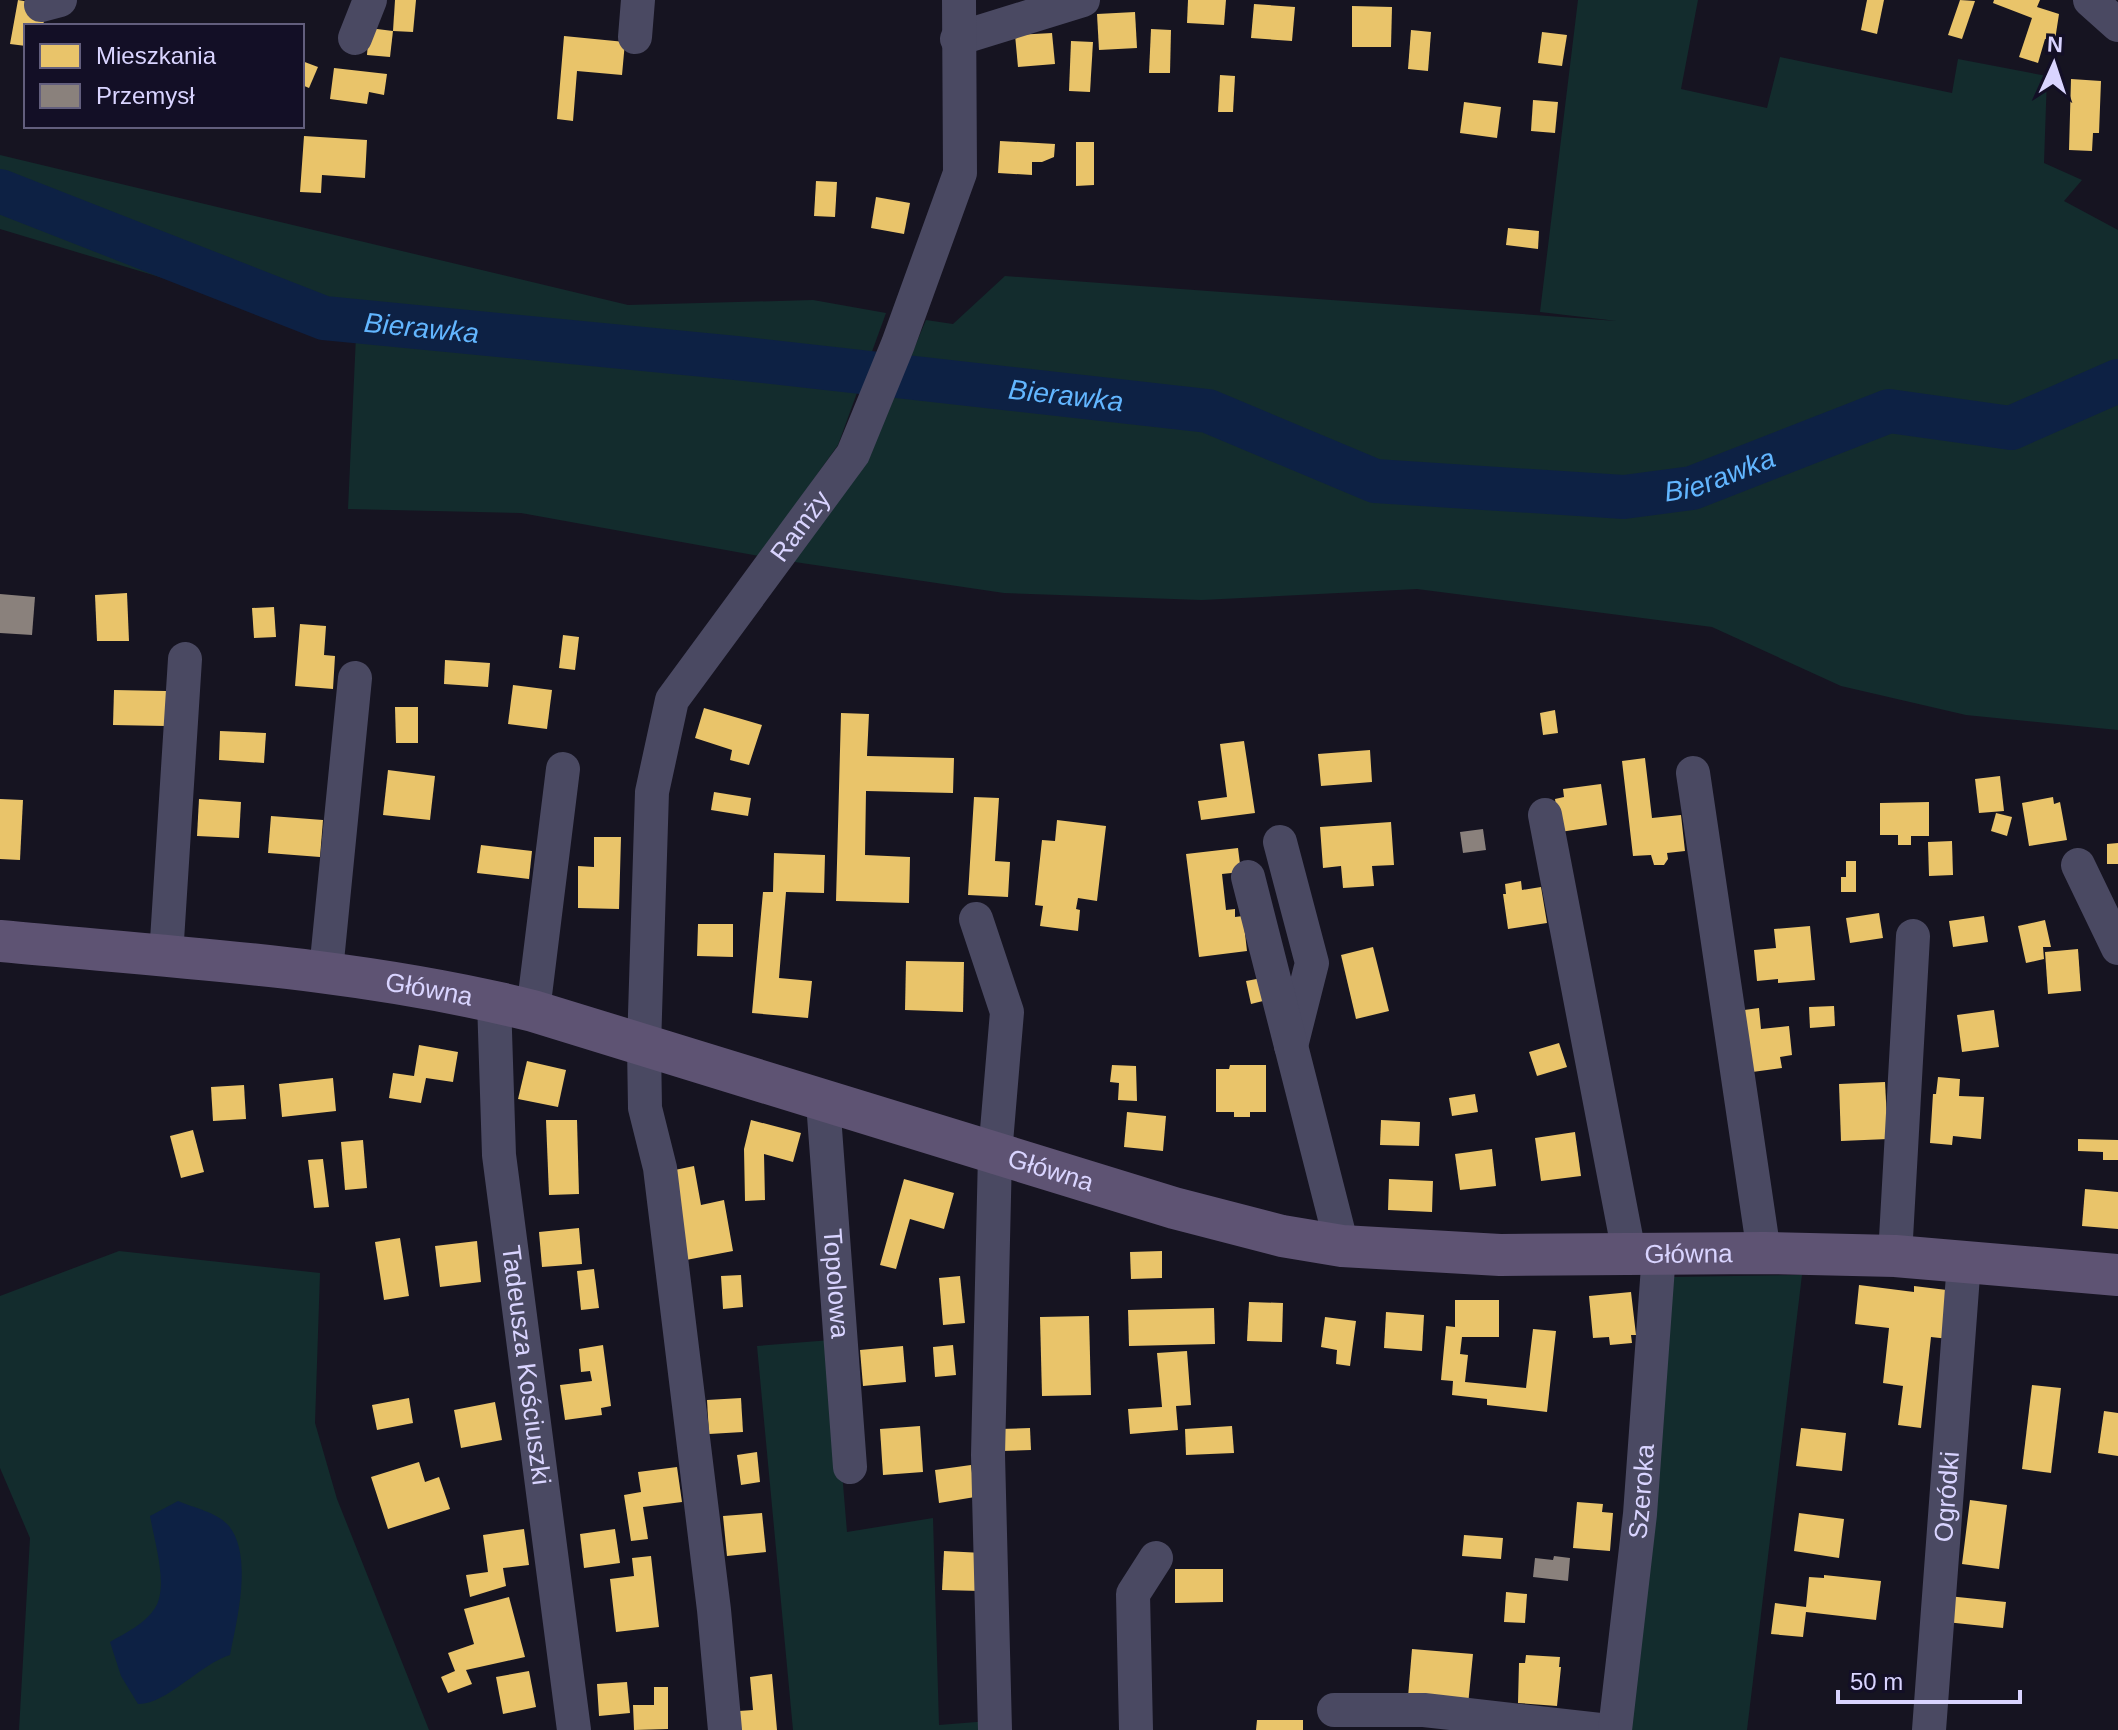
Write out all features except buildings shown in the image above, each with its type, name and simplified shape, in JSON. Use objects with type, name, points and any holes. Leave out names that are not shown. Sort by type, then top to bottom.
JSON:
[{"type":"main road","name":"Główna","points":[[0,941],[326,971],[417,984],[514,1006],[1174,1208],[1282,1236],[1342,1246],[1500,1255],[1764,1253],[1895,1256],[2118,1275]]},
{"type":"street","points":[[355,38],[370,0]]},
{"type":"street","points":[[635,37],[638,0]]},
{"type":"street","name":"Ramży","points":[[725,1730],[713,1594],[660,1168],[645,1108],[652,792],[672,700],[853,454],[898,344],[960,173],[959,0]]},
{"type":"street","points":[[957,39],[1083,0]]},
{"type":"street","points":[[2090,0],[2118,25]]},
{"type":"street","points":[[166,956],[185,659]]},
{"type":"street","points":[[326,971],[355,678]]},
{"type":"street","name":"Tadeusza Kościuszki","points":[[563,769],[514,1006],[499,1155],[574,1730]]},
{"type":"street","points":[[1693,773],[1764,1253]]},
{"type":"street","name":"Szeroka","points":[[1545,815],[1644,1253],[1640,1514],[1615,1730]]},
{"type":"street","points":[[1280,842],[1312,963],[1291,1046]]},
{"type":"street","points":[[2078,865],[2118,948]]},
{"type":"street","points":[[1248,877],[1342,1246]]},
{"type":"street","points":[[976,919],[1007,1012],[995,1154],[988,1455],[995,1730]]},
{"type":"street","points":[[1895,1256],[1913,936]]},
{"type":"street","name":"Topolowa","points":[[823,1102],[850,1467]]},
{"type":"street","name":"Ogródki","points":[[1929,1730],[1964,1262]]},
{"type":"street","points":[[1136,1730],[1133,1594],[1156,1558]]},
{"type":"street","points":[[1334,1710],[1424,1710],[1600,1730]]},
{"type":"green space","points":[[1578,0],[1698,0],[1681,89],[1767,108],[1780,57],[1952,93],[1958,59],[2047,76],[2044,163],[2082,180],[2064,201],[2118,230],[2118,730],[1966,715],[1841,686],[1712,627],[1417,589],[1202,600],[1004,593],[788,561],[897,381],[1205,415],[1329,469],[1386,488],[1523,494],[1623,503],[1684,494],[1732,477],[1634,485],[1380,472],[1214,403],[902,377],[926,320],[953,324],[1005,276],[1617,321],[1540,312]]},
{"type":"green space","points":[[0,155],[628,305],[813,300],[886,313],[838,445],[759,556],[521,513],[348,509],[356,336],[0,229]]},
{"type":"green space","points":[[119,1251],[320,1273],[315,1423],[337,1499],[429,1730],[19,1730],[30,1538],[0,1468],[0,1296]]},
{"type":"green space","points":[[1802,1275],[1747,1730],[1622,1730],[1671,1277]]},
{"type":"green space","points":[[831,1340],[847,1532],[933,1518],[939,1725],[989,1721],[989,1730],[793,1730],[757,1346]]},
{"type":"water","points":[[178,1501],[218,1517],[229,1526],[236,1539],[242,1571],[230,1655],[160,1698],[138,1704],[121,1676],[110,1642],[140,1623],[155,1608],[161,1576],[150,1516]]},
{"type":"waterway","name":"Bierawka","points":[[0,191],[324,318],[736,358],[1208,411],[1375,481],[1624,497],[1692,488],[1889,411],[2011,428],[2118,381]]}]
